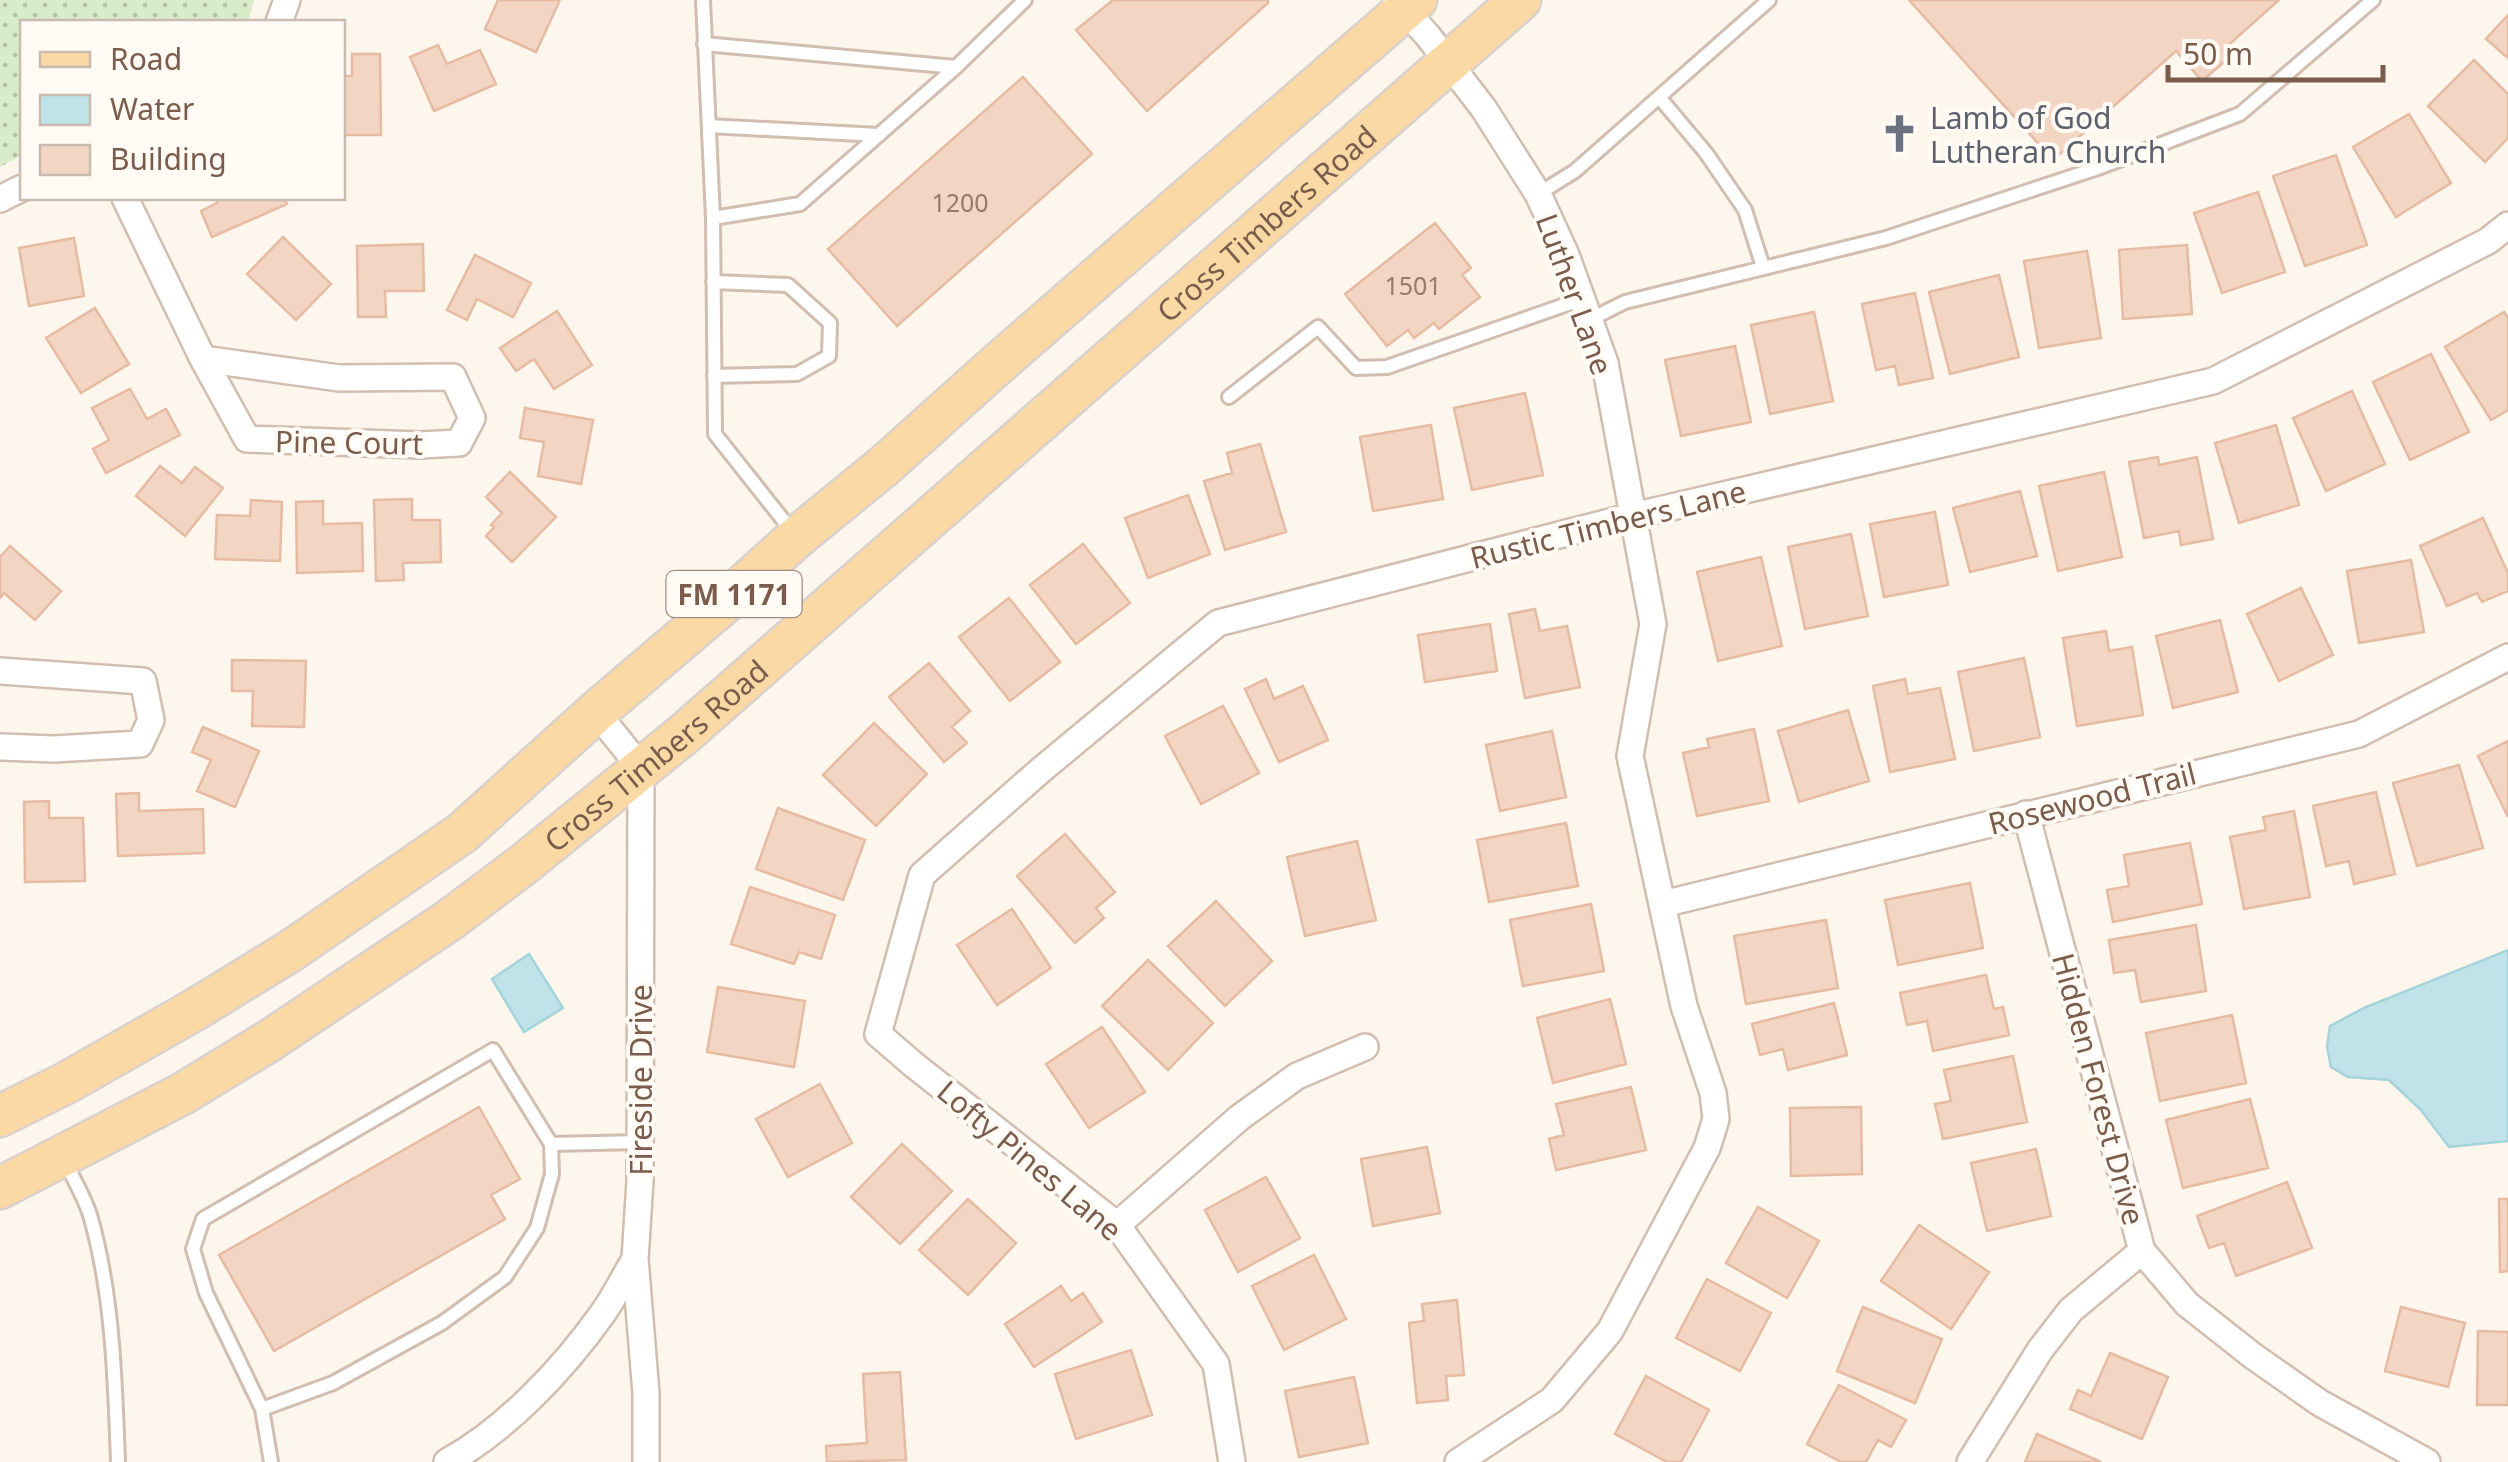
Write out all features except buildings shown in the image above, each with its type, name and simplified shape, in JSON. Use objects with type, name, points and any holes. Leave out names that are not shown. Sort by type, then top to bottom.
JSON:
[{"type":"main road","name":"Cross Timbers Road","points":[[0,1188],[182,1094],[269,1041],[451,919],[524,864],[684,734],[1520,0]]},
{"type":"main road","name":"FM 1171","points":[[0,1116],[66,1083],[292,950],[462,833],[797,537],[884,466],[1406,3]]},
{"type":"street","name":"Luther Lane","points":[[1406,3],[1484,108],[1538,194],[1566,255],[1605,363],[1653,624],[1630,756],[1684,1006],[1713,1093],[1716,1120],[1655,1250],[1610,1331],[1552,1400],[1458,1462]]},
{"type":"street","name":"Pine Court","points":[[126,200],[203,358],[246,440],[459,444],[472,418],[453,377],[339,378],[203,358]]},
{"type":"street","name":"Rustic Timbers Lane","points":[[878,1034],[922,875],[1218,623],[1633,516],[2213,382],[2488,241],[2508,225]]},
{"type":"street","name":"Rosewood Trail","points":[[1663,904],[2359,734],[2508,658]]},
{"type":"street","points":[[0,672],[143,681],[152,720],[140,744],[54,749],[0,747]]},
{"type":"street","points":[[596,712],[640,768]]},
{"type":"street","name":"Fireside Drive","points":[[640,768],[640,1142],[635,1260],[646,1393],[646,1462]]},
{"type":"street","name":"Hidden Forest Drive","points":[[2026,814],[2142,1251],[2187,1304],[2253,1356],[2320,1403],[2427,1462]]},
{"type":"street","name":"Lofty Pines Lane","points":[[878,1034],[1117,1225],[1216,1364],[1232,1462]]},
{"type":"street","points":[[1117,1225],[1238,1118],[1298,1076],[1365,1047]]},
{"type":"street","points":[[1970,1462],[2040,1350],[2071,1310],[2142,1251]]},
{"type":"street","points":[[448,1462],[476,1446],[548,1380],[603,1312],[635,1260]]},
{"type":"lane","points":[[703,0],[713,218],[715,434],[797,537]]},
{"type":"lane","points":[[713,218],[800,204],[956,67],[1025,0]]},
{"type":"lane","points":[[1538,194],[1576,171],[1770,0]]},
{"type":"lane","points":[[1229,397],[1318,327],[1356,368],[1387,367],[1586,309],[1886,238],[2098,168],[2240,114],[2373,0]]},
{"type":"lane","points":[[704,44],[956,67]]},
{"type":"lane","points":[[1659,98],[1706,153],[1744,210],[1763,267]]},
{"type":"lane","points":[[709,126],[879,135]]},
{"type":"lane","points":[[713,282],[788,285],[830,323],[829,356],[797,374],[714,376]]},
{"type":"lane","points":[[262,1410],[334,1382],[442,1323],[505,1277],[537,1228],[552,1174],[552,1144],[492,1050],[202,1219],[193,1249],[206,1292],[262,1410],[271,1462]]},
{"type":"lane","points":[[552,1144],[640,1142]]},
{"type":"lane","points":[[63,1156],[89,1212],[106,1295],[118,1462]]},
{"type":"green space","points":[[0,0],[254,0],[249,20],[20,20],[20,156],[0,167]]},
{"type":"water","points":[[2508,950],[2508,1141],[2449,1147],[2421,1110],[2389,1080],[2348,1077],[2331,1067],[2327,1047],[2330,1026],[2364,1008]]},
{"type":"water","points":[[529,954],[563,1008],[524,1032],[492,979]]},
{"type":"place","name":"Lamb of God Lutheran Church","points":[[1900,134]]}]
